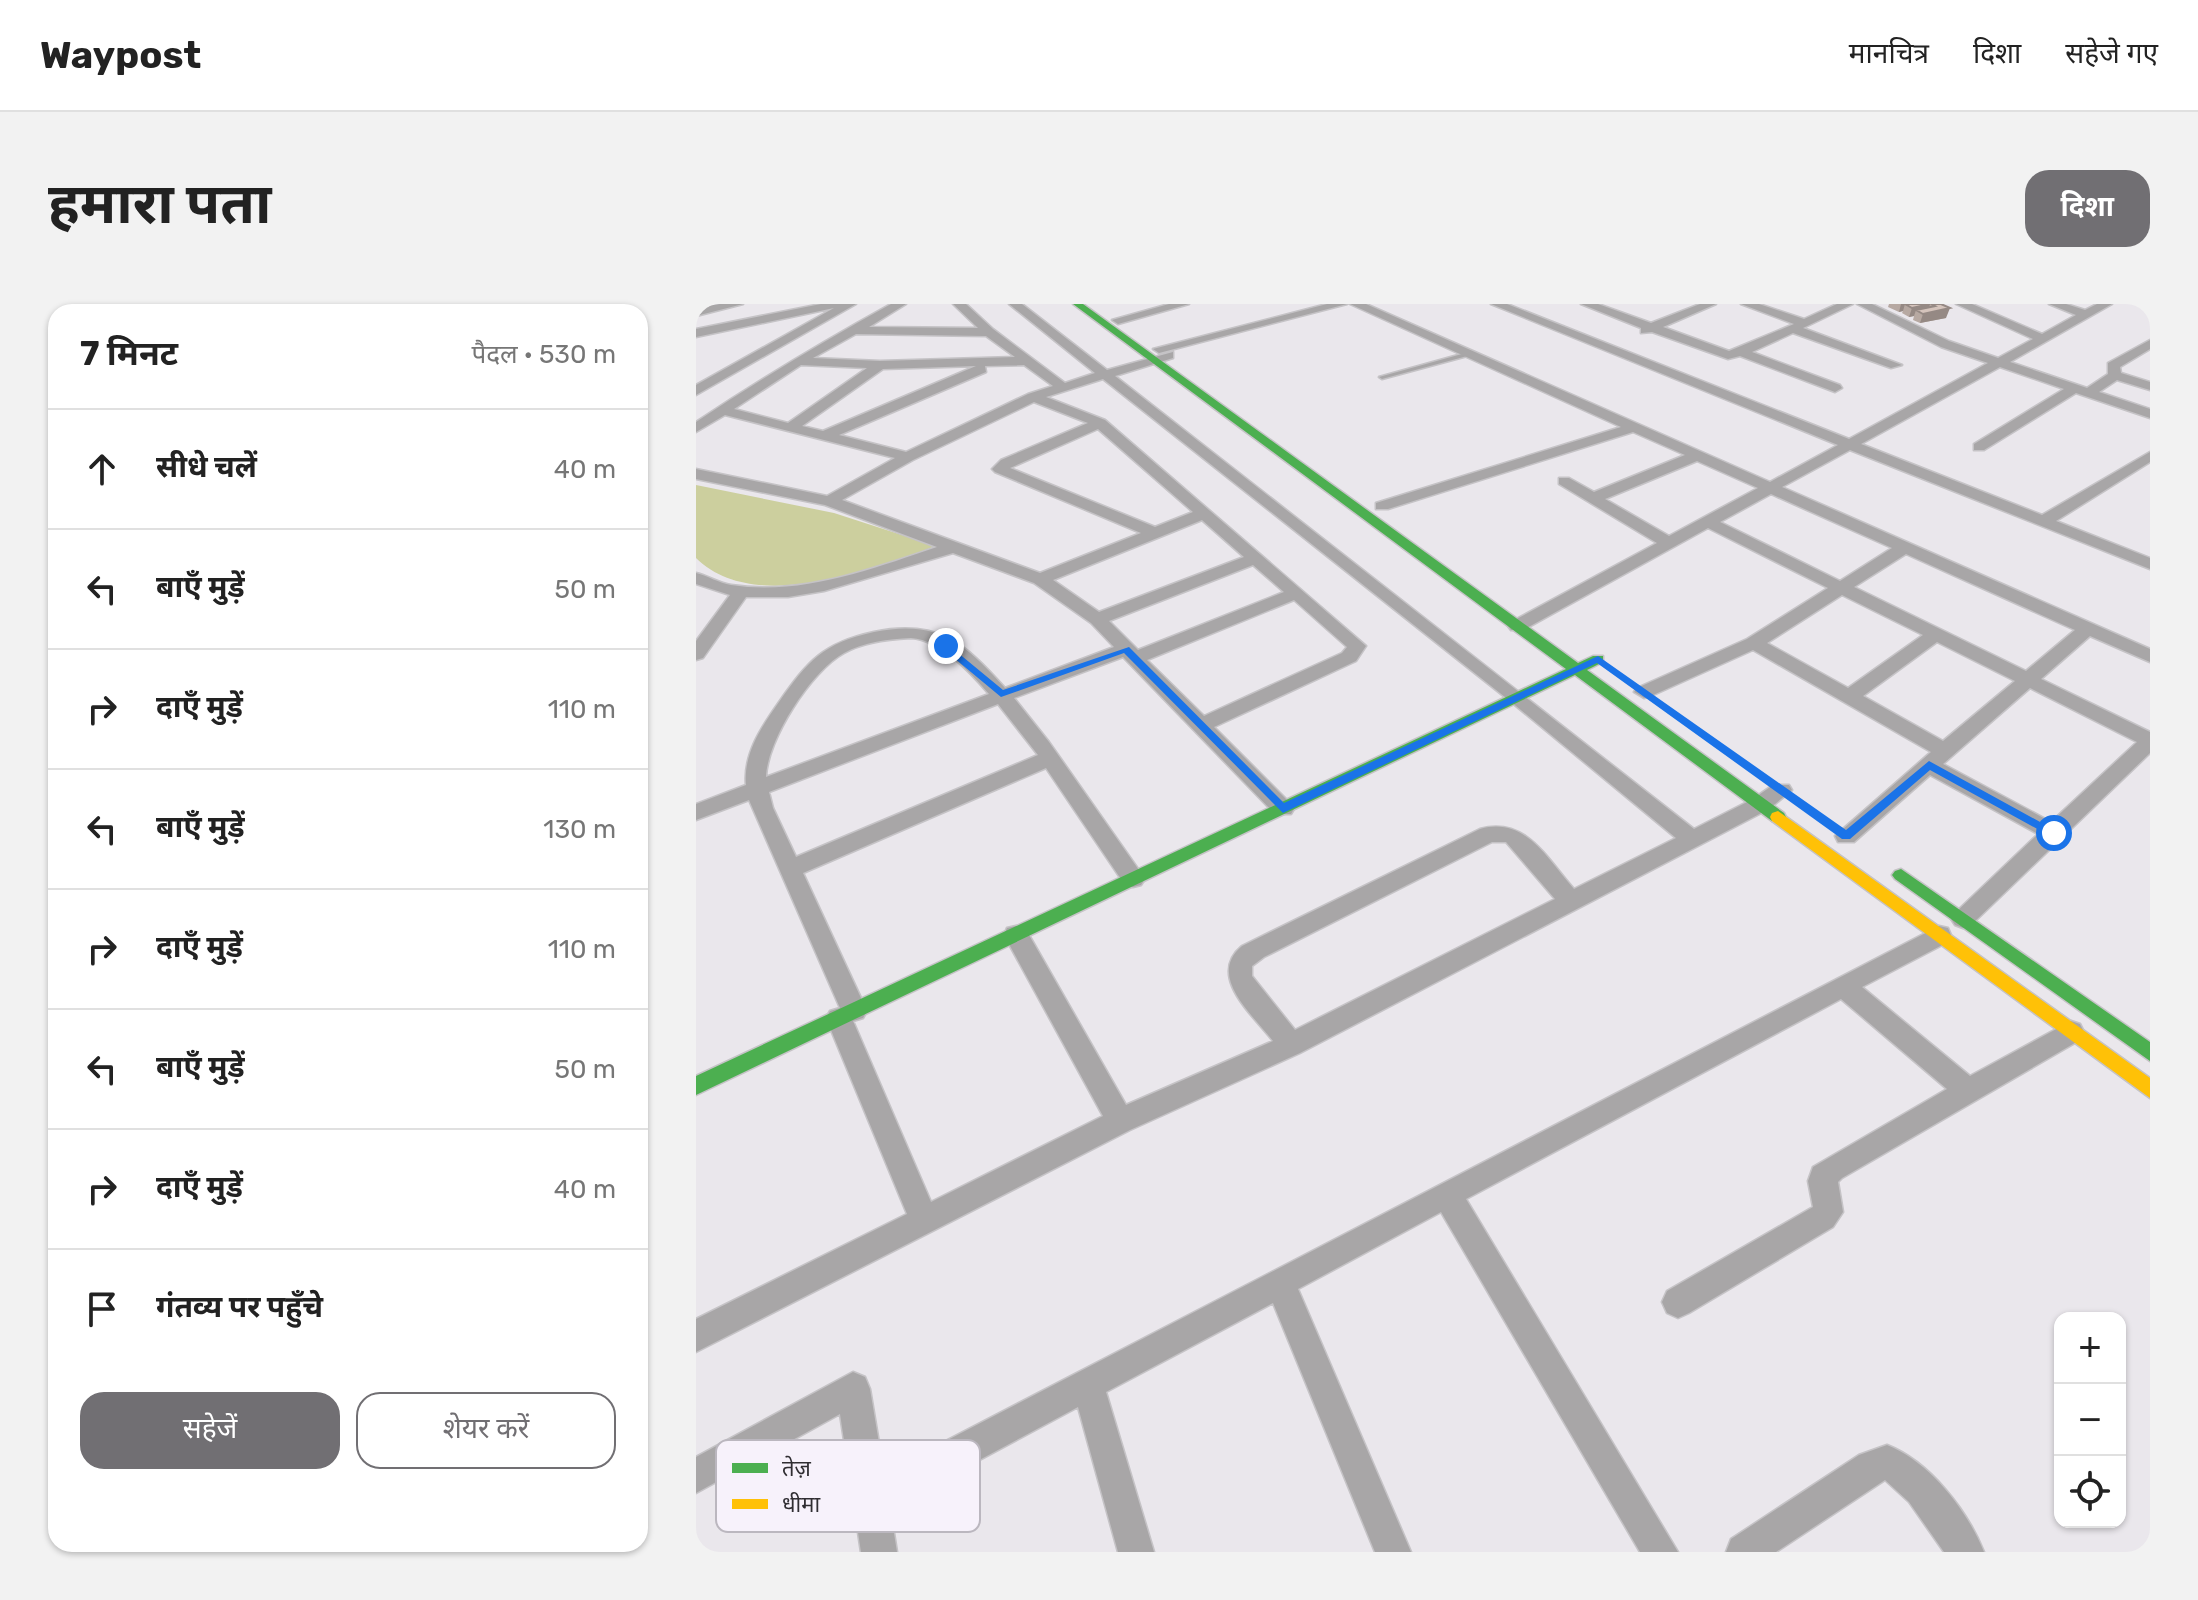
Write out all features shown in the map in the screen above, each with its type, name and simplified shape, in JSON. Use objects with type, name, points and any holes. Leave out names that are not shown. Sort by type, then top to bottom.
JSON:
[{"type":"main road","points":[[1084,304],[1118,320],[1577,669],[1776,793],[1951,927],[2150,1053]]},
{"type":"main road","points":[[1084,304],[1466,565]]},
{"type":"main road","points":[[696,1086],[1598,659]]},
{"type":"main road","points":[[1881,861],[2071,1032],[2150,1089]]},
{"type":"street","points":[[696,312],[737,304]]},
{"type":"street","points":[[696,333],[836,304]]},
{"type":"street","points":[[696,391],[850,304]]},
{"type":"street","points":[[696,428],[798,361],[900,304]]},
{"type":"street","points":[[959,304],[989,332],[1062,387]]},
{"type":"street","points":[[1015,304],[1517,697],[1692,839]]},
{"type":"street","points":[[1118,320],[1183,304]]},
{"type":"street","points":[[829,501],[908,457],[1033,397],[1286,304]]},
{"type":"street","points":[[1157,351],[1341,304]]},
{"type":"street","points":[[1356,304],[2150,656]]},
{"type":"street","points":[[1497,304],[2150,564]]},
{"type":"street","points":[[1587,304],[1728,355],[1847,304]]},
{"type":"street","points":[[1603,346],[1710,304]]},
{"type":"street","points":[[1747,304],[1896,365]]},
{"type":"street","points":[[1863,304],[1911,329],[2150,414]]},
{"type":"street","points":[[1962,304],[2042,338]]},
{"type":"street","points":[[2055,304],[2084,314]]},
{"type":"street","points":[[1517,626],[2106,304]]},
{"type":"street","points":[[850,330],[989,332]]},
{"type":"street","points":[[2115,375],[2113,366],[2150,344]]},
{"type":"street","points":[[1741,352],[1835,388]]},
{"type":"street","points":[[798,361],[880,365],[1025,361]]},
{"type":"street","points":[[825,436],[995,363]]},
{"type":"street","points":[[791,427],[880,365]]},
{"type":"street","points":[[1979,447],[2115,375],[2150,386]]},
{"type":"street","points":[[1033,397],[1100,423],[1353,641],[1356,651],[1201,725]]},
{"type":"street","points":[[721,410],[908,457]]},
{"type":"street","points":[[1100,423],[1006,463],[1000,469],[1153,532]]},
{"type":"street","points":[[1382,506],[1634,427]]},
{"type":"street","points":[[1594,498],[1698,455]]},
{"type":"street","points":[[2044,521],[2150,456]]},
{"type":"street","points":[[696,474],[829,501],[1040,579],[1097,619],[1283,809]]},
{"type":"street","points":[[1564,481],[1669,543]]},
{"type":"street","points":[[1040,579],[1204,513]]},
{"type":"street","points":[[980,1441],[1951,927],[2150,741],[1708,522]]},
{"type":"street","points":[[696,578],[719,591],[772,593],[853,579],[953,547]]},
{"type":"street","points":[[1644,692],[1754,643],[1905,547]]},
{"type":"street","points":[[1097,619],[1256,558]]},
{"type":"street","points":[[696,812],[1001,694],[1130,654],[1296,593]]},
{"type":"street","points":[[696,654],[740,594]]},
{"type":"street","points":[[1846,836],[2088,628]]},
{"type":"street","points":[[924,1220],[790,869],[762,808],[756,773],[767,738],[819,662],[841,645],[898,633],[918,633],[946,646],[1001,694],[1133,879]]},
{"type":"street","points":[[1849,697],[1936,635]]},
{"type":"street","points":[[1754,643],[1849,697],[2054,833]]},
{"type":"street","points":[[790,869],[1048,759]]},
{"type":"street","points":[[696,1336],[1120,1121],[1291,1045],[1776,793]]},
{"type":"street","points":[[1291,1045],[1240,979],[1238,969],[1243,958],[1255,950],[1488,835],[1503,833],[1514,836],[1571,901]]},
{"type":"street","points":[[1016,935],[1120,1121]]},
{"type":"street","points":[[1843,986],[1969,1091]]},
{"type":"street","points":[[1678,1302],[1823,1217],[1828,1212],[1828,1202],[1822,1184],[1823,1176],[1832,1169],[2071,1032]]},
{"type":"street","points":[[1447,1195],[1660,1552]]},
{"type":"street","points":[[1280,1283],[1393,1552]]},
{"type":"street","points":[[1088,1385],[1136,1552]]},
{"type":"street","points":[[761,1440],[853,1389],[861,1440]]},
{"type":"street","points":[[1744,1552],[1871,1467],[1887,1462],[1901,1468],[1914,1482],[1966,1552]]},
{"type":"street","points":[[696,1476],[716,1465]]},
{"type":"street","points":[[876,1532],[879,1552]]},
{"type":"lane","points":[[1382,377],[1469,354]]},
{"type":"green space","points":[[696,485],[834,513],[936,546],[879,566],[813,582],[780,586],[749,584],[720,575],[696,558]]},
{"type":"building","points":[[1905,304],[1930,304],[1912,308]]},
{"type":"building","points":[[1931,304],[1950,308],[1923,314],[1916,310],[1935,306]]},
{"type":"traffic: fast","points":[[1077,304],[1778,817]]},
{"type":"traffic: fast","points":[[696,1086],[1598,659]]},
{"type":"traffic: fast","points":[[1901,875],[2150,1053]]},
{"type":"traffic: slow","points":[[1778,817],[2150,1089]]},
{"type":"route","points":[[946,646],[1001,694],[1126,649],[1283,809],[1598,659],[1846,836],[1929,765],[2054,833]]}]
